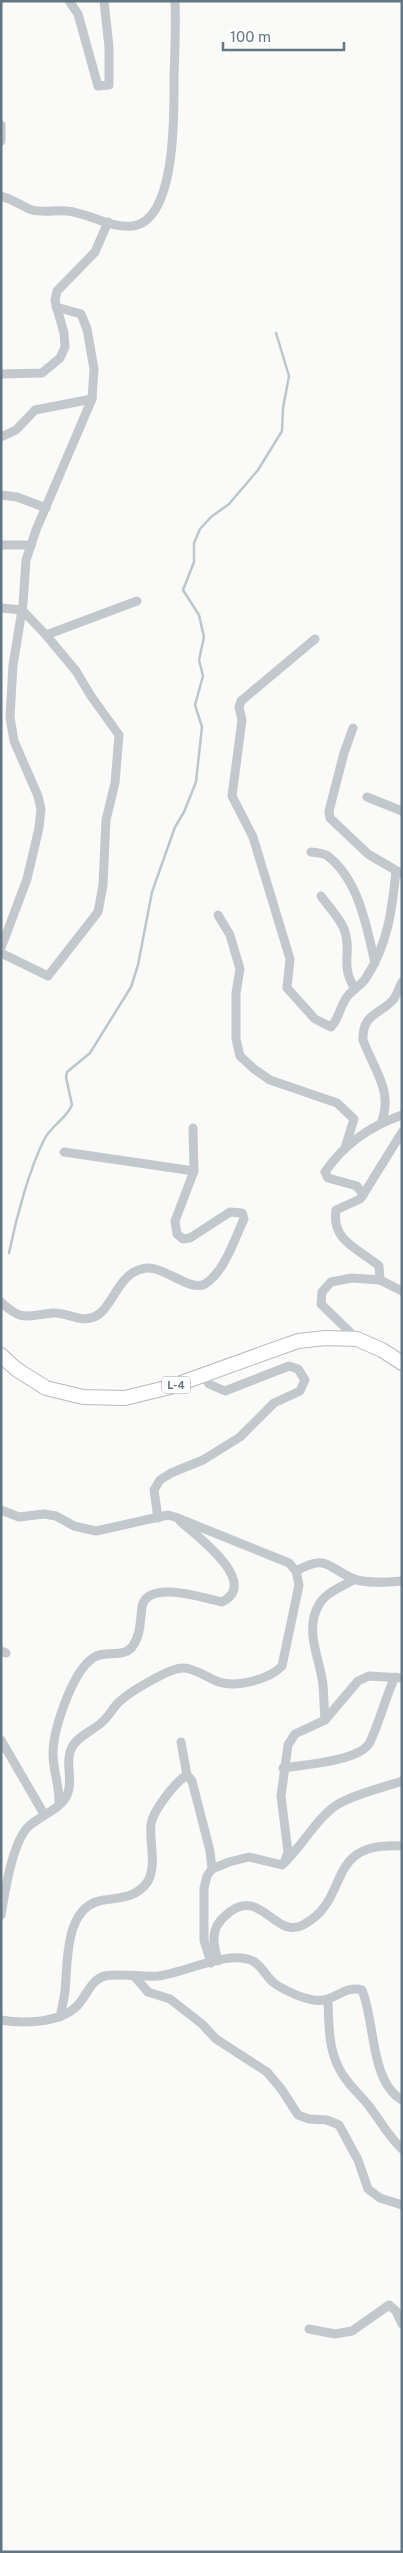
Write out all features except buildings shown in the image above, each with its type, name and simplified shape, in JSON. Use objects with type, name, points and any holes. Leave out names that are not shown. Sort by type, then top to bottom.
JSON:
[{"type":"main road","name":"L-4","points":[[1,1355],[16,1369],[46,1388],[83,1397],[125,1398],[170,1387],[298,1341],[326,1338],[357,1339],[382,1350],[402,1363]]},
{"type":"street","points":[[69,1],[78,14],[98,86],[109,85],[109,47],[104,1]]},
{"type":"street","points":[[1,196],[33,210],[66,211],[118,226],[133,226],[142,223],[151,216],[167,178],[171,158],[175,110],[177,28],[175,1]]},
{"type":"street","points":[[1,126],[1,141]]},
{"type":"street","points":[[1,374],[42,373],[60,358],[65,347],[64,333],[56,307],[57,291],[94,252],[108,222]]},
{"type":"street","points":[[1,948],[26,878],[39,828],[41,809],[38,796],[14,741],[10,717],[13,665],[22,610],[26,560],[92,399],[94,369],[81,314],[56,307]]},
{"type":"street","points":[[1,437],[16,430],[35,410],[92,399]]},
{"type":"street","points":[[1,494],[17,497],[46,508]]},
{"type":"street","points":[[1,545],[31,545]]},
{"type":"street","points":[[46,635],[137,601]]},
{"type":"street","points":[[1,608],[22,610],[46,635],[76,671],[119,735],[115,783],[106,820],[103,885],[98,912],[48,976],[1,953]]},
{"type":"street","points":[[315,639],[242,701],[239,707],[242,720],[232,796],[253,837],[290,959],[288,988],[315,1019],[331,1027],[339,1017],[345,998],[364,981],[375,963],[391,919],[399,872],[368,854],[330,818],[329,811],[344,753],[353,728]]},
{"type":"street","points":[[367,798],[402,811]]},
{"type":"street","points":[[311,852],[328,855],[347,876],[366,924],[375,963]]},
{"type":"street","points":[[321,896],[343,928],[347,944],[345,971],[355,989]]},
{"type":"street","points":[[218,915],[230,935],[240,969],[236,993],[236,1039],[240,1056],[270,1080],[337,1103],[354,1119],[345,1148]]},
{"type":"street","points":[[382,1123],[387,1110],[387,1098],[363,1040],[363,1032],[369,1018],[394,998],[402,982]]},
{"type":"street","points":[[363,1195],[357,1186],[328,1178],[326,1172],[356,1137],[402,1115]]},
{"type":"street","points":[[1,1302],[20,1315],[36,1317],[54,1313],[87,1319],[97,1316],[123,1281],[136,1270],[149,1268],[167,1272],[192,1286],[203,1285],[217,1274],[244,1220],[242,1213],[230,1212],[190,1238],[182,1239],[177,1234],[175,1221],[194,1170],[193,1128]]},
{"type":"street","points":[[380,1280],[379,1266],[338,1234],[334,1220],[336,1210],[360,1199],[402,1132]]},
{"type":"street","points":[[64,1152],[194,1170]]},
{"type":"street","points":[[357,1339],[321,1304],[322,1292],[331,1282],[352,1278],[380,1280],[402,1291]]},
{"type":"street","points":[[158,1518],[154,1490],[160,1480],[171,1473],[203,1460],[240,1437],[274,1403],[300,1391],[305,1380],[298,1369],[289,1366],[224,1391],[209,1384],[203,1374]]},
{"type":"street","points":[[1,1510],[19,1518],[44,1514],[56,1516],[74,1526],[96,1531],[168,1516],[176,1517],[290,1563],[296,1571],[299,1585],[282,1666],[276,1673],[241,1684],[221,1683],[185,1668],[174,1670],[118,1702],[102,1723],[79,1738],[72,1747],[69,1763],[70,1782],[67,1796],[27,1828],[10,1866],[1,1915]]},
{"type":"street","points":[[59,1804],[53,1755],[57,1720],[80,1672],[92,1658],[100,1654],[123,1653],[130,1649],[140,1628],[144,1602],[152,1594],[166,1591],[222,1602],[228,1598],[234,1589],[233,1576],[223,1560],[176,1517]]},
{"type":"street","points":[[296,1571],[310,1564],[328,1563],[355,1580]]},
{"type":"street","points":[[325,1720],[323,1684],[315,1658],[312,1636],[315,1616],[320,1602],[332,1592],[355,1580],[402,1581]]},
{"type":"street","points":[[282,1865],[286,1860],[288,1852],[282,1804],[283,1768],[288,1746],[295,1734],[325,1720],[358,1681],[369,1676],[398,1677],[369,1744],[354,1754],[342,1758],[283,1768]]},
{"type":"street","points":[[1,1740],[44,1814]]},
{"type":"street","points":[[182,1742],[187,1775],[192,1781],[210,1851],[212,1869]]},
{"type":"street","points":[[60,2017],[73,1925],[84,1909],[102,1900],[135,1894],[149,1879],[152,1856],[151,1823],[160,1806],[176,1784],[187,1775]]},
{"type":"street","points":[[282,1865],[302,1846],[329,1812],[340,1803],[402,1781]]},
{"type":"street","points":[[214,1962],[212,1940],[217,1922],[230,1911],[242,1904],[254,1906],[286,1926],[301,1926],[325,1907],[345,1866],[353,1856],[367,1848],[383,1845],[402,1846]]},
{"type":"street","points":[[214,1962],[204,1940],[204,1888],[207,1876],[212,1869],[248,1857],[282,1865]]},
{"type":"street","points":[[1,2020],[16,2023],[60,2017],[76,2006],[94,1982],[104,1976],[160,1976],[230,1957],[254,1961],[274,1984],[308,1999],[328,2001],[346,1990],[355,1988],[362,1990],[368,2004],[372,2038],[383,2075],[389,2087],[402,2100]]},
{"type":"street","points":[[135,1977],[148,1992],[170,1999],[202,2024],[216,2039],[267,2072],[282,2090],[298,2115],[309,2119],[327,2120],[340,2125],[358,2160],[368,2189],[380,2198],[402,2205]]},
{"type":"street","points":[[328,2001],[330,2043],[336,2064],[347,2082],[369,2106],[391,2139],[402,2149]]},
{"type":"street","points":[[309,2329],[335,2334],[352,2331],[389,2304],[396,2311],[402,2324]]},
{"type":"waterway","points":[[9,1253],[24,1194],[39,1150],[48,1133],[72,1105],[66,1077],[67,1072],[90,1053],[131,987],[138,965],[152,892],[175,827],[184,812],[196,782],[202,727],[195,705],[203,676],[199,660],[204,637],[199,615],[183,590],[194,562],[194,543],[200,529],[211,517],[229,504],[258,470],[282,431],[283,408],[289,376],[276,333]]}]
